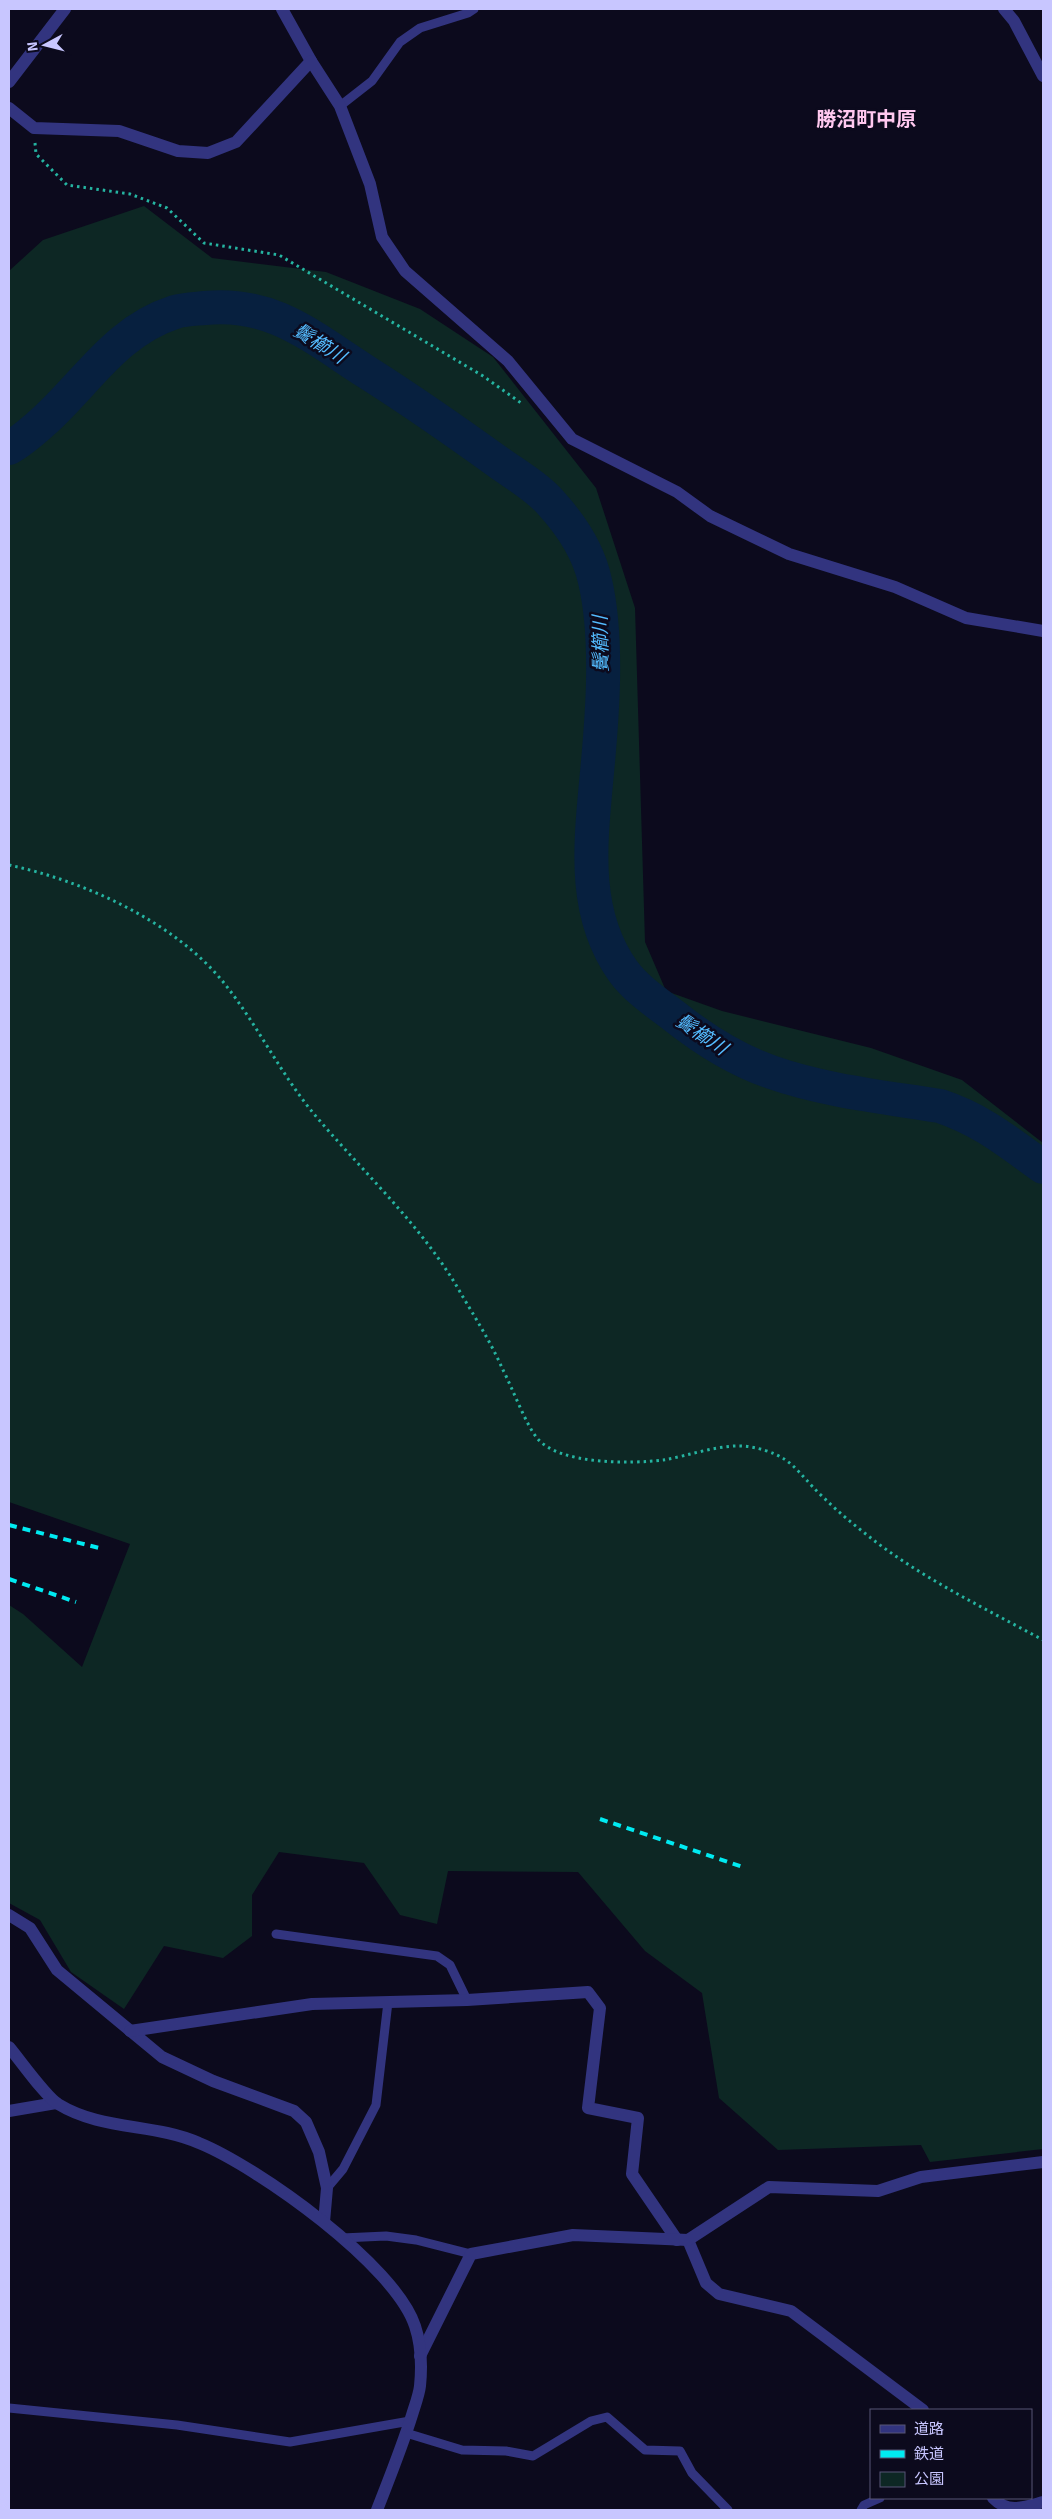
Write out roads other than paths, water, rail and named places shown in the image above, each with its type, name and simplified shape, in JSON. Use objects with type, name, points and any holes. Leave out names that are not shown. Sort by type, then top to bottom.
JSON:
[{"type":"street","points":[[9,82],[65,9]]},
{"type":"street","points":[[282,9],[311,61],[340,106],[370,184],[382,237],[405,271],[508,361],[572,439],[677,492],[710,516],[788,554],[895,587],[966,618],[1043,631]]},
{"type":"street","points":[[1004,9],[1014,21],[1043,76]]},
{"type":"street","points":[[9,108],[34,128],[120,131],[178,151],[208,153],[236,142],[311,61]]},
{"type":"street","points":[[9,1915],[30,1928],[57,1970],[162,2056],[212,2081],[294,2111],[306,2122],[319,2152],[327,2188],[324,2222]]},
{"type":"street","points":[[130,2031],[312,2004],[467,2000],[588,1992],[600,2008],[588,2108],[638,2118],[632,2174],[683,2240],[706,2283],[719,2294],[791,2312],[922,2409]]},
{"type":"street","points":[[9,2047],[56,2103],[87,2118],[198,2142],[244,2166],[324,2222],[377,2271],[398,2297],[414,2325],[420,2356],[420,2388],[408,2427],[377,2510]]},
{"type":"street","points":[[9,2111],[56,2103]]},
{"type":"street","points":[[420,2356],[471,2254],[573,2235],[683,2240],[769,2187],[878,2191],[921,2177],[1043,2162]]},
{"type":"street","points":[[994,2499],[998,2504],[1015,2509],[1043,2502]]},
{"type":"lane","points":[[340,106],[372,81],[400,42],[413,32],[468,13],[474,9]]},
{"type":"lane","points":[[276,1934],[437,1956],[450,1965],[467,2000]]},
{"type":"lane","points":[[327,2188],[343,2169],[376,2105],[388,2002]]},
{"type":"lane","points":[[342,2238],[386,2236],[416,2240],[471,2254]]},
{"type":"lane","points":[[9,2408],[177,2425],[290,2442],[408,2427],[462,2450],[506,2451],[533,2456],[591,2421],[607,2418],[645,2450],[680,2451],[692,2473],[721,2506],[728,2510]]},
{"type":"lane","points":[[861,2510],[864,2506],[878,2499]]},
{"type":"waterway","name":"鬢櫛川","points":[[9,448],[44,421],[119,344],[136,331],[154,320],[175,312],[205,308],[229,307],[251,310],[272,316],[291,325],[329,347],[450,428],[526,481],[545,497],[572,530],[584,550],[592,571],[599,604],[603,655],[602,708],[592,832],[592,880],[595,904],[601,927],[610,950],[628,978],[696,1033],[720,1048],[758,1067],[791,1079],[812,1084],[855,1093],[940,1106],[982,1125],[1043,1167]]},
{"type":"railway","points":[[9,1525],[99,1548]]},
{"type":"railway","points":[[9,1579],[76,1602]]},
{"type":"railway","points":[[600,1819],[746,1868]]},
{"type":"district","name":"勝沼町中原","points":[[866,119]]}]
